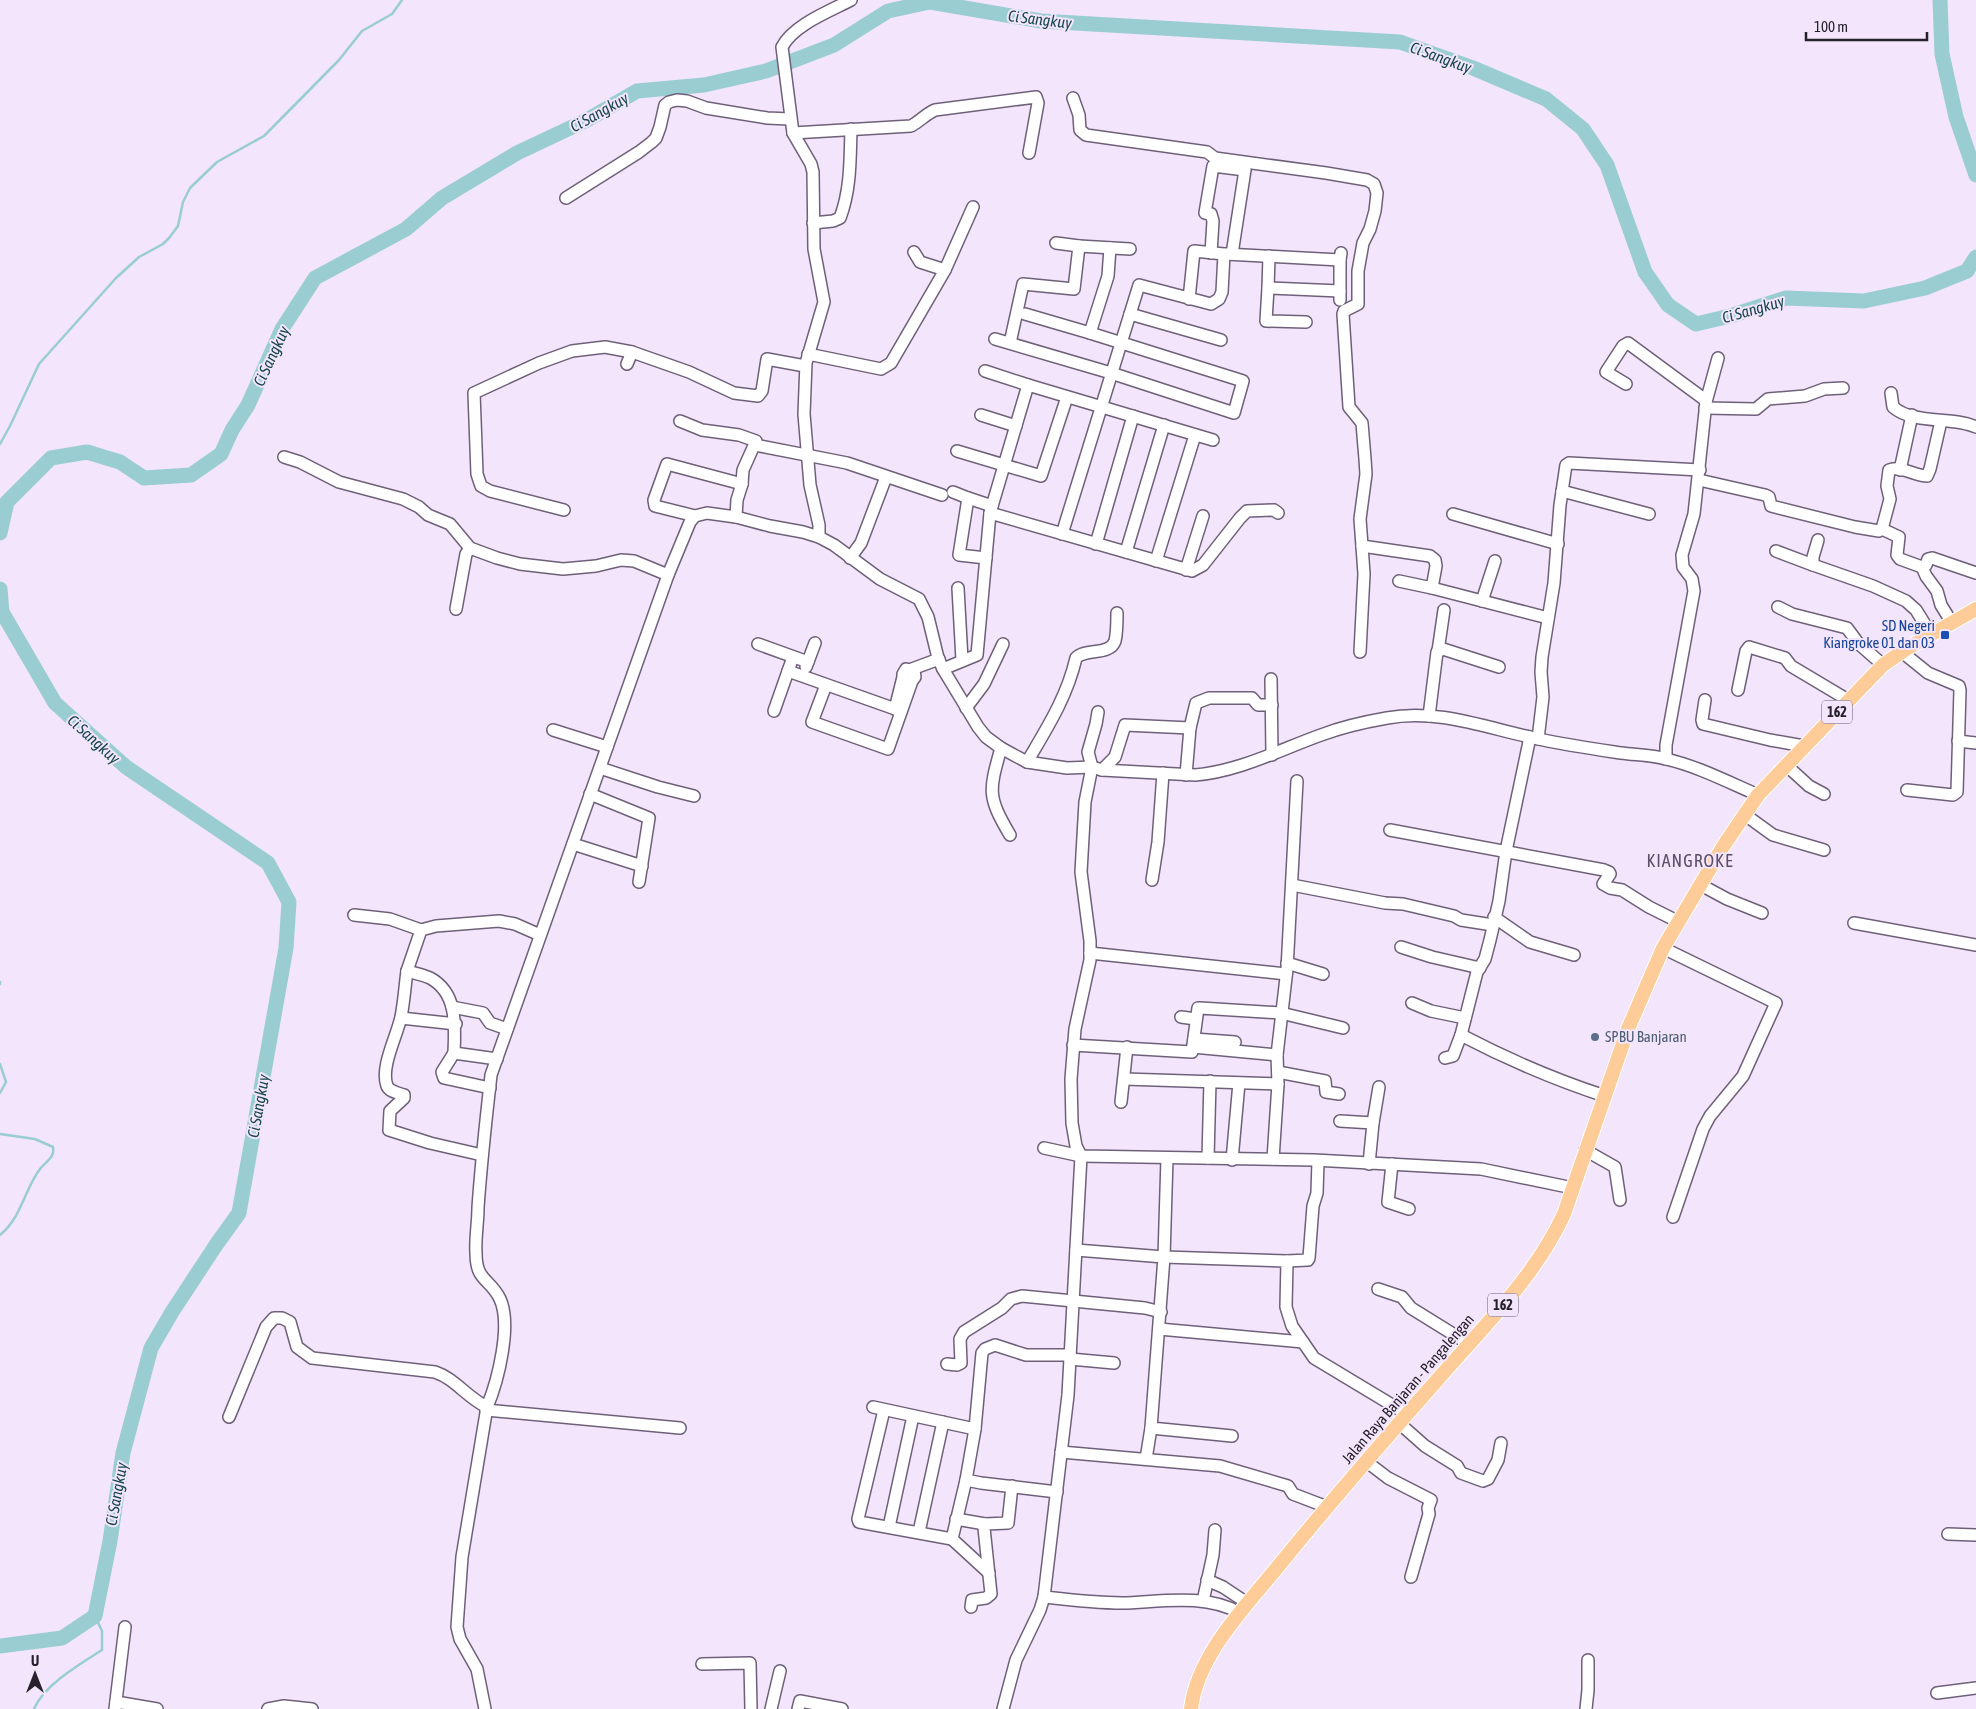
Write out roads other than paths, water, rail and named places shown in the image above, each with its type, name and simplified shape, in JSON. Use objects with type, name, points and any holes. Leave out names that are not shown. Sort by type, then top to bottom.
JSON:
[{"type":"main road","name":"Jalan Raya Banjaran - Pangalengan","points":[[1191,1709],[1198,1680],[1220,1638],[1327,1507],[1469,1344],[1547,1248],[1564,1214],[1638,1003],[1663,948],[1744,814],[1758,795],[1883,665],[1931,634],[1976,609]]},
{"type":"street","points":[[819,537],[819,525],[810,485],[804,414],[805,366],[824,302],[814,249],[815,193],[813,172],[811,164],[793,132],[787,98],[782,47],[795,30],[851,0]]},
{"type":"street","points":[[793,132],[911,126],[925,114],[935,110],[1036,97],[1038,103],[1029,153]]},
{"type":"street","points":[[1073,98],[1079,115],[1080,130],[1086,135],[1207,152],[1215,158],[1326,173],[1367,180],[1374,184],[1377,193],[1375,210],[1370,229],[1363,243],[1358,271],[1358,304],[1344,311],[1343,314],[1349,407],[1362,423],[1366,474],[1360,519],[1364,574],[1360,652]]},
{"type":"street","points":[[566,198],[640,152],[652,142],[658,132],[665,105],[668,102],[677,100],[687,101],[706,108],[767,118],[790,119]]},
{"type":"street","points":[[813,223],[833,221],[840,218],[848,190],[851,129]]},
{"type":"street","points":[[1062,534],[1100,406],[1139,286],[1211,304],[1219,299],[1222,292],[1245,170],[1213,166],[1205,213],[1211,214],[1213,221],[1211,253]]},
{"type":"street","points":[[808,354],[881,369],[886,367],[902,346],[945,270],[973,206]]},
{"type":"street","points":[[1056,243],[1130,249]]},
{"type":"street","points":[[1010,343],[1023,284],[1074,290],[1079,246]]},
{"type":"street","points":[[1090,333],[1108,276],[1110,248]]},
{"type":"street","points":[[1190,299],[1194,251],[1269,256],[1341,256],[1340,295],[1268,288]]},
{"type":"street","points":[[914,252],[920,262],[945,270]]},
{"type":"street","points":[[1269,256],[1266,321],[1306,322]]},
{"type":"street","points":[[995,339],[1111,372],[1234,413],[1243,381],[1024,314]]},
{"type":"street","points":[[1130,314],[1221,340]]},
{"type":"street","points":[[1626,384],[1606,372],[1623,346],[1628,343],[1704,399],[1706,405]]},
{"type":"street","points":[[564,510],[490,491],[482,486],[477,474],[474,393],[539,363],[572,351],[605,347],[632,352],[689,372],[734,393],[758,396],[761,394],[767,359],[805,366]]},
{"type":"street","points":[[627,364],[632,352]]},
{"type":"street","points":[[1666,759],[1666,745],[1694,591],[1692,579],[1683,567],[1682,555],[1694,514],[1700,475],[1706,405],[1718,358]]},
{"type":"street","points":[[985,372],[1213,440]]},
{"type":"street","points":[[826,684],[812,722],[888,749],[898,710],[910,676],[977,655],[991,510],[1028,385]]},
{"type":"street","points":[[1706,405],[1756,409],[1768,399],[1805,396],[1824,389],[1843,388]]},
{"type":"street","points":[[1891,393],[1893,407],[1897,410],[1940,421],[1976,426]]},
{"type":"street","points":[[957,451],[1041,476],[1066,396]]},
{"type":"street","points":[[981,415],[1016,426]]},
{"type":"street","points":[[1900,470],[1912,415]]},
{"type":"street","points":[[1096,544],[1134,416]]},
{"type":"street","points":[[680,421],[705,431],[739,435],[755,441],[755,445]]},
{"type":"street","points":[[1882,529],[1890,499],[1887,486],[1889,470],[1893,468],[1927,476],[1940,421]]},
{"type":"street","points":[[1126,552],[1164,426]]},
{"type":"street","points":[[1156,561],[1195,435]]},
{"type":"street","points":[[755,445],[847,463],[886,478],[968,498],[991,510],[1062,534],[1192,571],[1203,565],[1247,511],[1274,510],[1278,513]]},
{"type":"street","points":[[736,517],[745,463],[755,445]]},
{"type":"street","points":[[284,457],[339,482],[400,498],[414,504],[428,515],[450,524],[470,548],[497,558],[545,568],[578,568],[621,560],[634,561],[668,575]]},
{"type":"street","points":[[1445,1058],[1452,1056],[1461,1035],[1477,972],[1485,959],[1499,901],[1506,851],[1543,697],[1541,672],[1558,544],[1564,469],[1569,463],[1700,475],[1765,494],[1769,497],[1770,505],[1779,509],[1855,528],[1876,531],[1882,529],[1899,537],[1898,557],[1922,567],[1937,591],[1941,605],[1952,623]]},
{"type":"street","points":[[742,484],[667,464],[654,500],[655,506],[695,516],[707,513],[736,517],[819,537],[834,545],[880,579],[919,598],[928,617],[941,665],[966,708],[986,737],[1001,748],[1028,762],[1067,768],[1097,768],[1203,775],[1225,771],[1346,727],[1389,717],[1429,716],[1464,721],[1584,748],[1666,759],[1758,795]]},
{"type":"street","points":[[850,558],[861,543],[886,478]]},
{"type":"street","points":[[1562,491],[1649,514]]},
{"type":"street","points":[[968,498],[959,555],[986,558]]},
{"type":"street","points":[[1453,514],[1558,544]]},
{"type":"street","points":[[485,1709],[477,1669],[460,1639],[457,1627],[462,1557],[482,1405],[494,1389],[500,1364],[504,1315],[500,1299],[492,1287],[480,1276],[476,1265],[482,1155],[491,1074],[668,575],[690,522],[695,516]]},
{"type":"street","points":[[1186,570],[1203,516]]},
{"type":"street","points":[[1813,565],[1813,557],[1818,540]]},
{"type":"street","points":[[1362,546],[1430,556],[1435,560],[1436,566],[1432,588]]},
{"type":"street","points":[[456,609],[466,554],[470,548]]},
{"type":"street","points":[[1776,551],[1873,586],[1906,601],[1916,610],[1931,634]]},
{"type":"street","points":[[1922,567],[1926,565],[1928,559],[1932,558],[1976,573]]},
{"type":"street","points":[[1482,601],[1495,561]]},
{"type":"street","points":[[1399,581],[1548,618]]},
{"type":"street","points":[[958,588],[962,660]]},
{"type":"street","points":[[1778,607],[1792,614],[1847,628],[1858,643],[1883,665]]},
{"type":"street","points":[[1429,716],[1444,610]]},
{"type":"street","points":[[1028,762],[1061,705],[1072,676],[1076,658],[1084,654],[1110,648],[1115,643],[1117,613]]},
{"type":"street","points":[[802,676],[815,643]]},
{"type":"street","points":[[758,644],[808,662]]},
{"type":"street","points":[[966,708],[984,684],[1003,644]]},
{"type":"street","points":[[1738,690],[1746,651],[1750,647],[1784,658],[1791,666],[1848,700]]},
{"type":"street","points":[[1438,651],[1443,649],[1499,667]]},
{"type":"street","points":[[1902,652],[1928,673],[1955,683],[1959,686],[1960,693],[1956,794],[1907,790]]},
{"type":"street","points":[[774,711],[793,656]]},
{"type":"street","points":[[788,671],[898,710]]},
{"type":"street","points":[[1271,679],[1272,755]]},
{"type":"street","points":[[1186,775],[1190,728],[1196,703],[1204,699],[1252,698],[1258,705],[1272,705]]},
{"type":"street","points":[[1705,700],[1703,724],[1804,746]]},
{"type":"street","points":[[1097,768],[1088,752],[1098,712]]},
{"type":"street","points":[[1004,1709],[1016,1660],[1040,1610],[1044,1597],[1057,1492],[1070,1357],[1081,1156],[1075,1142],[1071,1114],[1073,1045],[1090,953],[1081,872],[1085,802],[1097,768],[1115,757],[1125,725],[1190,728]]},
{"type":"street","points":[[553,730],[607,747]]},
{"type":"street","points":[[1958,741],[1976,743]]},
{"type":"street","points":[[1001,748],[991,788],[998,814],[1010,835]]},
{"type":"street","points":[[1786,765],[1809,786],[1824,794]]},
{"type":"street","points":[[600,768],[658,787],[694,796]]},
{"type":"street","points":[[1152,880],[1158,842],[1163,773]]},
{"type":"street","points":[[1273,1159],[1278,1084],[1277,1054],[1287,969],[1296,781]]},
{"type":"street","points":[[590,794],[649,818],[639,882]]},
{"type":"street","points":[[1744,814],[1773,835],[1824,850]]},
{"type":"street","points":[[1390,830],[1604,870],[1610,874],[1603,884],[1610,888],[1622,890],[1649,907],[1679,922]]},
{"type":"street","points":[[574,844],[642,866]]},
{"type":"street","points":[[1292,885],[1385,903],[1403,904],[1454,916],[1460,920],[1494,921],[1530,942],[1574,955]]},
{"type":"street","points":[[1701,885],[1727,900],[1762,913]]},
{"type":"street","points":[[354,915],[390,919],[421,930],[436,926],[499,921],[515,924],[540,935]]},
{"type":"street","points":[[1854,923],[1976,945]]},
{"type":"street","points":[[421,930],[407,971],[401,1018],[391,1047],[386,1076],[391,1090],[404,1095],[404,1098],[390,1111],[389,1130],[430,1143],[482,1155]]},
{"type":"street","points":[[1401,947],[1432,957],[1480,968]]},
{"type":"street","points":[[1663,948],[1776,1003],[1743,1076],[1710,1116],[1703,1130],[1673,1217]]},
{"type":"street","points":[[1090,953],[1287,969],[1323,974]]},
{"type":"street","points":[[407,971],[430,978],[447,994],[452,1007],[456,1024],[454,1053],[442,1072],[444,1078],[490,1088]]},
{"type":"street","points":[[1412,1003],[1431,1011],[1465,1018]]},
{"type":"street","points":[[452,1007],[482,1013],[490,1024],[508,1030]]},
{"type":"street","points":[[1073,1045],[1192,1052],[1198,1008],[1281,1013],[1343,1028]]},
{"type":"street","points":[[1181,1017],[1196,1019]]},
{"type":"street","points":[[401,1018],[456,1024]]},
{"type":"street","points":[[1461,1035],[1496,1053],[1568,1084],[1605,1096]]},
{"type":"street","points":[[1193,1043],[1235,1042]]},
{"type":"street","points":[[1193,1043],[1277,1054]]},
{"type":"street","points":[[1121,1102],[1126,1047]]},
{"type":"street","points":[[454,1053],[497,1059]]},
{"type":"street","points":[[1278,1072],[1324,1081],[1326,1092],[1339,1094]]},
{"type":"street","points":[[1124,1079],[1278,1084]]},
{"type":"street","points":[[1208,1158],[1210,1081]]},
{"type":"street","points":[[1232,1160],[1239,1083]]},
{"type":"street","points":[[1369,1164],[1379,1087]]},
{"type":"street","points":[[1340,1121],[1373,1123]]},
{"type":"street","points":[[1044,1148],[1081,1156],[1318,1160],[1481,1169],[1573,1188]]},
{"type":"street","points":[[1586,1150],[1615,1167],[1620,1200]]},
{"type":"street","points":[[1146,1459],[1151,1428],[1161,1312],[1167,1158]]},
{"type":"street","points":[[1076,1250],[1164,1257],[1308,1260],[1313,1206],[1317,1193],[1318,1160]]},
{"type":"street","points":[[1392,1164],[1388,1202],[1409,1209]]},
{"type":"street","points":[[1287,1261],[1286,1307],[1292,1326],[1314,1358],[1403,1419],[1425,1446],[1457,1466],[1461,1473],[1483,1481],[1488,1479],[1498,1460],[1501,1443]]},
{"type":"street","points":[[1378,1289],[1402,1297],[1411,1308],[1469,1344]]},
{"type":"street","points":[[947,1364],[961,1362],[960,1339],[964,1332],[1002,1308],[1011,1299],[1022,1296],[1145,1308],[1161,1312]]},
{"type":"street","points":[[229,1417],[263,1334],[271,1321],[282,1318],[290,1322],[297,1347],[312,1358],[435,1372],[448,1376],[482,1405],[680,1428]]},
{"type":"street","points":[[1159,1329],[1303,1342]]},
{"type":"street","points":[[952,1539],[966,1480],[975,1429],[982,1353],[985,1349],[995,1345],[1026,1355],[1070,1357],[1114,1363]]},
{"type":"street","points":[[975,1429],[878,1409],[858,1520],[864,1524],[952,1539],[989,1573]]},
{"type":"street","points":[[889,1527],[913,1416]]},
{"type":"street","points":[[919,1532],[943,1422]]},
{"type":"street","points":[[1151,1428],[1232,1436]]},
{"type":"street","points":[[1061,1452],[1220,1466],[1288,1486],[1293,1494],[1327,1507]]},
{"type":"street","points":[[1367,1462],[1388,1478],[1431,1500],[1428,1508],[1429,1514],[1411,1577]]},
{"type":"street","points":[[966,1480],[977,1483],[1057,1492]]},
{"type":"street","points":[[956,1519],[985,1524],[1008,1523],[1012,1486]]},
{"type":"street","points":[[971,1607],[972,1600],[986,1598],[991,1594],[984,1532],[985,1524]]},
{"type":"street","points":[[1203,1602],[1213,1555],[1215,1530]]},
{"type":"street","points":[[1948,1534],[1976,1535]]},
{"type":"street","points":[[1207,1580],[1223,1587],[1244,1608]]},
{"type":"street","points":[[1044,1597],[1089,1602],[1203,1602],[1244,1608]]},
{"type":"street","points":[[125,1627],[116,1705],[157,1709]]},
{"type":"street","points":[[1586,1709],[1588,1660]]},
{"type":"street","points":[[702,1664],[750,1663],[751,1709]]},
{"type":"street","points":[[771,1709],[780,1671]]},
{"type":"street","points":[[1936,1693],[1976,1688]]},
{"type":"street","points":[[798,1709],[800,1701],[842,1709]]},
{"type":"street","points":[[268,1709],[284,1706],[312,1709]]},
{"type":"waterway","points":[[0,444],[39,364],[116,278],[139,257],[163,244],[169,238],[178,226],[183,202],[190,188],[217,162],[264,136],[339,60],[362,31],[392,14],[402,0]]},
{"type":"waterway","name":"Ci Sangkuy","points":[[1940,0],[1942,54],[1956,117],[1976,175]]},
{"type":"waterway","name":"Ci Sangkuy","points":[[0,533],[7,502],[51,458],[87,452],[120,462],[144,478],[191,475],[221,454],[232,430],[248,405],[282,329],[315,278],[406,229],[442,198],[517,153],[587,120],[637,91],[704,85],[766,71],[834,45],[888,11],[930,2],[1041,21],[1400,42],[1473,68],[1546,99],[1583,129],[1607,165],[1645,272],[1668,305],[1696,324],[1730,316],[1786,298],[1864,301],[1925,288],[1967,271],[1976,257]]},
{"type":"waterway","name":"Ci Sangkuy","points":[[0,589],[2,612],[55,703],[126,767],[268,863],[289,902],[286,948],[239,1213],[172,1312],[151,1348],[123,1453],[110,1541],[95,1616],[62,1638],[0,1646]]},
{"type":"waterway","points":[[0,1064],[6,1082],[0,1093]]},
{"type":"waterway","points":[[0,1134],[35,1139],[53,1147],[53,1154],[40,1169],[18,1212],[0,1235]]},
{"type":"waterway","points":[[34,1709],[39,1700],[54,1683],[73,1668],[102,1650],[102,1631],[95,1616]]},
{"type":"place","name":"SD Negeri Kiangroke 01 dan 03","points":[[1945,635]]},
{"type":"place","name":"SPBU Banjaran","points":[[1595,1037]]},
{"type":"district","name":"KIANGROKE","points":[[1690,861]]}]
